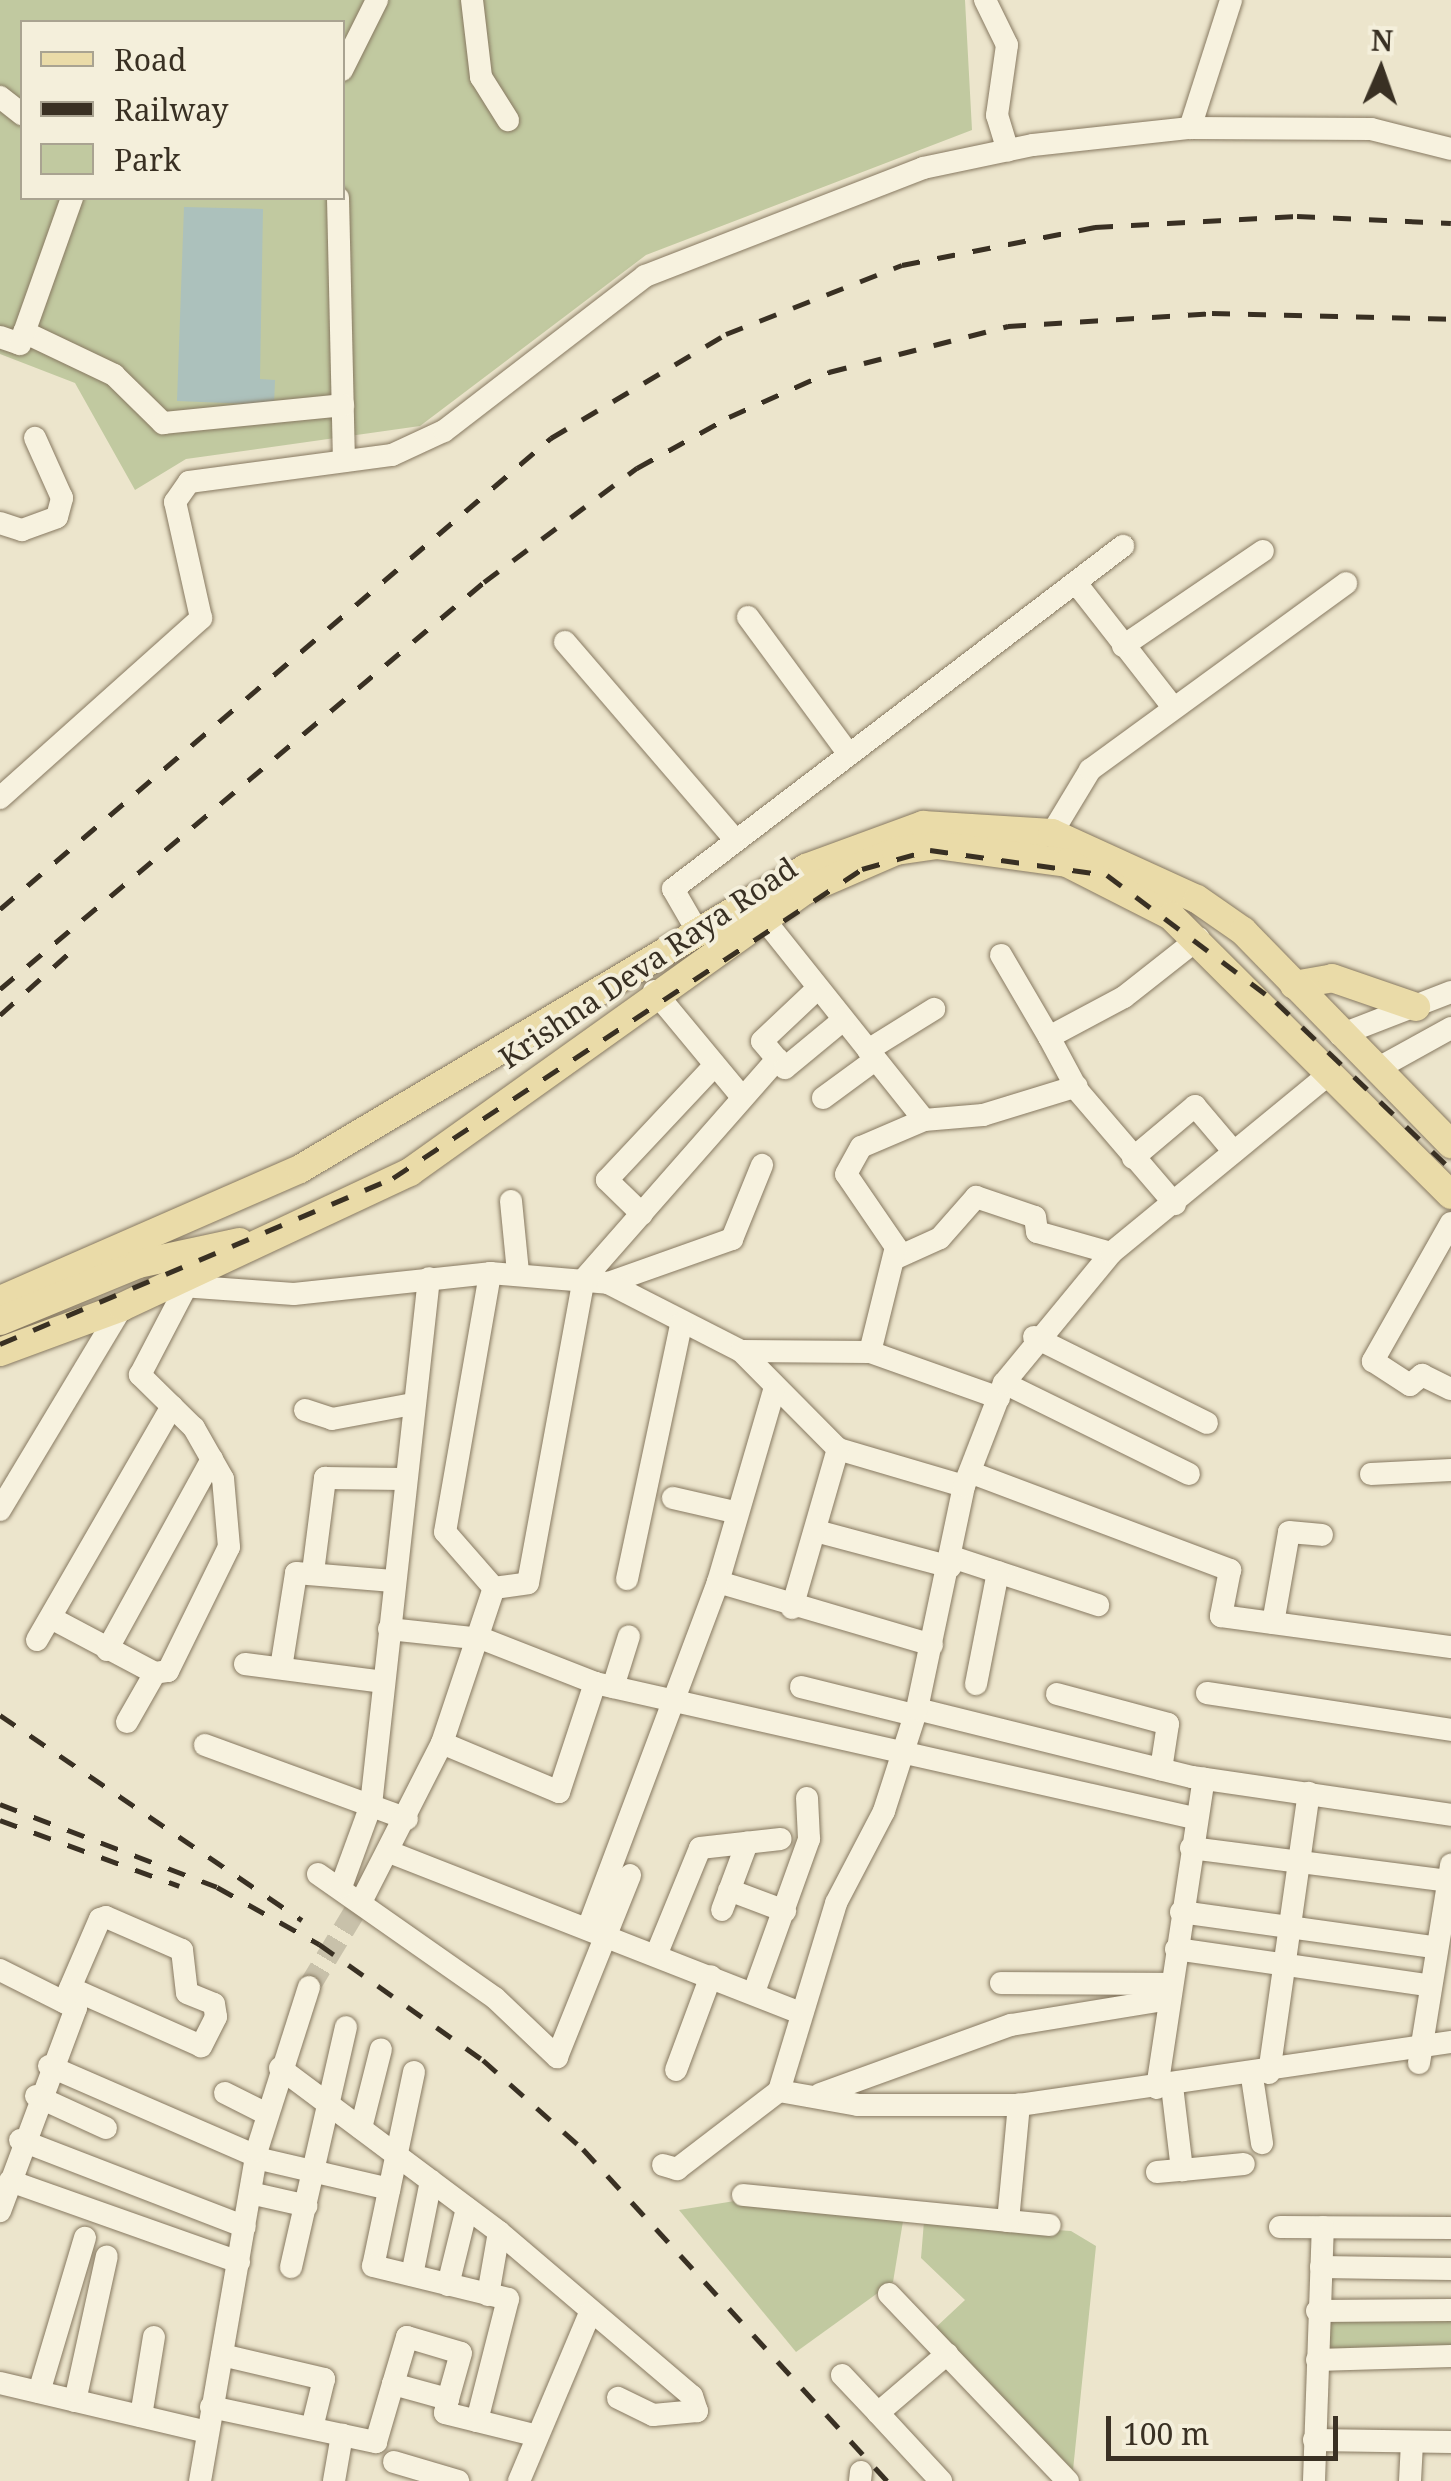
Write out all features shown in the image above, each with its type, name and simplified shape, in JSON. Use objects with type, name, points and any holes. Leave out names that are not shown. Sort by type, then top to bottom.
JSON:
[{"type":"main road","name":"Krishna Deva Raya Road","points":[[0,1300],[245,1194],[428,1100],[699,934],[873,837],[984,824],[1052,834],[1106,850],[1197,899],[1294,985],[1447,1138]]},
{"type":"main road","name":"Krishna Deva Raya Road","points":[[0,1352],[174,1286],[410,1172],[654,992],[763,918],[896,850],[975,844],[1107,878],[1198,938],[1451,1196]]},
{"type":"main road","points":[[1294,985],[1332,978],[1416,1007]]},
{"type":"main road","points":[[467,1076],[490,1112]]},
{"type":"main road","points":[[428,1100],[455,1138]]},
{"type":"main road","points":[[1447,1138],[1451,1104]]},
{"type":"main road","name":"Krishna Deva Raya Road","points":[[0,1321],[138,1264],[266,1243]]},
{"type":"street","points":[[345,64],[377,0]]},
{"type":"street","points":[[472,0],[481,77],[508,120]]},
{"type":"street","points":[[985,0],[1008,45],[997,115],[1008,150]]},
{"type":"street","points":[[1190,128],[1231,0]]},
{"type":"street","points":[[0,97],[20,112]]},
{"type":"street","points":[[0,798],[201,618],[175,502],[189,482],[392,455],[444,431],[646,276],[923,168],[1008,150],[1190,128],[1372,129],[1451,149]]},
{"type":"street","points":[[0,337],[20,344],[71,200]]},
{"type":"street","points":[[338,200],[344,461]]},
{"type":"street","points":[[24,332],[114,375],[163,422],[343,405]]},
{"type":"street","points":[[0,523],[22,530],[57,517],[62,498],[35,438]]},
{"type":"street","points":[[699,934],[673,888],[733,837],[1123,546]]},
{"type":"street","points":[[1122,646],[1263,551]]},
{"type":"street","points":[[1076,583],[1172,706]]},
{"type":"street","points":[[1052,834],[1090,770],[1172,706],[1346,583]]},
{"type":"street","points":[[748,617],[848,753]]},
{"type":"street","points":[[565,642],[733,837]]},
{"type":"street","points":[[763,918],[816,990],[924,1120]]},
{"type":"street","points":[[1049,1037],[1124,997],[1198,938]]},
{"type":"street","points":[[1001,955],[1078,1086],[1133,1158],[1175,1204]]},
{"type":"street","points":[[816,990],[762,1041],[785,1068],[843,1020]]},
{"type":"street","points":[[654,992],[742,1097]]},
{"type":"street","points":[[1340,1035],[1451,992]]},
{"type":"street","points":[[823,1098],[871,1055],[934,1009]]},
{"type":"street","points":[[1375,1070],[1451,1028]]},
{"type":"street","points":[[494,1588],[528,1583],[584,1279],[777,1059]]},
{"type":"street","points":[[642,1214],[607,1180],[714,1066]]},
{"type":"street","points":[[779,2092],[798,2012],[836,1904],[884,1811],[932,1646],[968,1480],[1002,1391],[1034,1337],[1111,1253],[1330,1073]]},
{"type":"street","points":[[870,1352],[896,1258],[846,1174],[870,1141],[924,1120],[983,1115],[1078,1086]]},
{"type":"street","points":[[1133,1158],[1195,1106],[1234,1152]]},
{"type":"street","points":[[1371,1114],[1400,1162],[1451,1212]]},
{"type":"street","points":[[608,1283],[732,1239],[762,1166]]},
{"type":"street","points":[[896,1258],[940,1238],[976,1197],[1029,1214],[1037,1232],[1111,1253]]},
{"type":"street","points":[[510,1201],[518,1273]]},
{"type":"street","points":[[1451,1223],[1373,1361],[1410,1385],[1422,1375],[1451,1389]]},
{"type":"street","points":[[490,1273],[445,1532],[494,1588]]},
{"type":"street","points":[[51,1618],[155,1674],[168,1671],[230,1547],[212,1459],[172,1406],[140,1374],[174,1286],[294,1294],[490,1273],[608,1283],[681,1324],[741,1351],[870,1352],[1002,1391],[1188,1474]]},
{"type":"street","points":[[340,1888],[371,1805],[402,1479],[429,1278]]},
{"type":"street","points":[[0,1510],[122,1308]]},
{"type":"street","points":[[627,1579],[681,1324]]},
{"type":"street","points":[[1034,1337],[1206,1423]]},
{"type":"street","points":[[741,1351],[774,1390],[838,1449],[968,1480],[1230,1570],[1220,1616],[1451,1647]]},
{"type":"street","points":[[318,1874],[363,1898],[557,2057],[670,1700],[716,1574],[730,1511],[774,1390]]},
{"type":"street","points":[[306,1410],[332,1419],[412,1404]]},
{"type":"street","points":[[38,1640],[172,1406]]},
{"type":"street","points":[[792,1608],[838,1449]]},
{"type":"street","points":[[107,1650],[212,1459]]},
{"type":"street","points":[[1372,1474],[1451,1470]]},
{"type":"street","points":[[313,1572],[325,1478],[402,1479]]},
{"type":"street","points":[[672,1498],[730,1511]]},
{"type":"street","points":[[816,1531],[998,1572],[1098,1605]]},
{"type":"street","points":[[1272,1623],[1289,1532],[1322,1534]]},
{"type":"street","points":[[281,1668],[294,1577],[313,1572],[393,1581]]},
{"type":"street","points":[[976,1684],[998,1572]]},
{"type":"street","points":[[716,1574],[792,1608],[932,1646]]},
{"type":"street","points":[[363,1898],[392,1853],[442,1743],[483,1639],[494,1588]]},
{"type":"street","points":[[389,1628],[483,1639],[604,1685],[1194,1818]]},
{"type":"street","points":[[442,1743],[560,1792],[604,1685],[630,1636]]},
{"type":"street","points":[[245,1664],[384,1682]]},
{"type":"street","points":[[127,1722],[155,1674]]},
{"type":"street","points":[[801,1687],[1204,1780],[1451,1815]]},
{"type":"street","points":[[1207,1693],[1451,1730]]},
{"type":"street","points":[[1057,1694],[1168,1724],[1161,1769]]},
{"type":"street","points":[[205,1745],[407,1819]]},
{"type":"street","points":[[1182,2170],[1165,2087],[1176,1949],[1194,1818],[1204,1780]]},
{"type":"street","points":[[1262,2144],[1261,2075],[1285,1967],[1309,1793]]},
{"type":"street","points":[[754,1992],[809,1839],[807,1798]]},
{"type":"street","points":[[657,1953],[694,1853],[780,1840]]},
{"type":"street","points":[[747,1843],[726,1900],[785,1911]]},
{"type":"street","points":[[1191,1848],[1449,1873],[1439,1951],[1425,1985],[1407,2057]]},
{"type":"street","points":[[392,1853],[657,1953],[798,2012]]},
{"type":"street","points":[[599,1932],[630,1875]]},
{"type":"street","points":[[1182,1912],[1439,1951]]},
{"type":"street","points":[[0,1970],[201,2046],[216,2016],[214,2004],[187,1993],[182,1950],[106,1917],[67,1995]]},
{"type":"street","points":[[1176,1949],[1425,1985]]},
{"type":"street","points":[[676,2070],[710,1976]]},
{"type":"street","points":[[1000,1984],[1171,1991]]},
{"type":"street","points":[[200,2481],[245,2227],[252,2156],[309,1987]]},
{"type":"street","points":[[820,2094],[1011,2025],[1171,1991]]},
{"type":"street","points":[[0,2211],[10,2181],[13,2140],[76,2008],[67,1995]]},
{"type":"street","points":[[291,2267],[346,2027]]},
{"type":"street","points":[[664,2165],[677,2168],[779,2092],[820,2094],[858,2105],[1019,2106],[1261,2075],[1298,2078],[1407,2057],[1451,2042]]},
{"type":"street","points":[[361,2128],[380,2049]]},
{"type":"street","points":[[48,2066],[252,2156],[389,2188]]},
{"type":"street","points":[[280,2068],[499,2232],[692,2396],[697,2411],[653,2414],[618,2398]]},
{"type":"street","points":[[414,2072],[373,2266],[508,2299],[477,2421]]},
{"type":"street","points":[[225,2093],[267,2114]]},
{"type":"street","points":[[36,2096],[106,2128]]},
{"type":"street","points":[[1008,2221],[1019,2106]]},
{"type":"street","points":[[13,2140],[245,2227]]},
{"type":"street","points":[[1157,2172],[1244,2164]]},
{"type":"street","points":[[10,2181],[238,2262]]},
{"type":"street","points":[[412,2276],[431,2181]]},
{"type":"street","points":[[250,2193],[306,2206]]},
{"type":"street","points":[[743,2195],[1050,2225]]},
{"type":"street","points":[[448,2284],[467,2208]]},
{"type":"street","points":[[1280,2226],[1451,2228]]},
{"type":"street","points":[[1314,2481],[1317,2311],[1323,2227]]},
{"type":"street","points":[[488,2295],[499,2232]]},
{"type":"street","points":[[39,2392],[85,2238]]},
{"type":"street","points":[[76,2401],[107,2256]]},
{"type":"street","points":[[1321,2268],[1451,2269]]},
{"type":"street","points":[[889,2294],[1068,2481]]},
{"type":"street","points":[[1317,2311],[1451,2310]]},
{"type":"street","points":[[519,2481],[534,2434],[590,2312]]},
{"type":"street","points":[[141,2416],[154,2337]]},
{"type":"street","points":[[211,2407],[376,2442],[406,2337],[461,2353],[444,2413],[534,2434]]},
{"type":"street","points":[[222,2354],[324,2379],[312,2428]]},
{"type":"street","points":[[878,2413],[948,2354]]},
{"type":"street","points":[[1316,2360],[1451,2356]]},
{"type":"street","points":[[842,2375],[942,2481]]},
{"type":"street","points":[[0,2383],[207,2432]]},
{"type":"street","points":[[393,2384],[448,2400]]},
{"type":"street","points":[[334,2481],[342,2434]]},
{"type":"street","points":[[1314,2440],[1451,2442]]},
{"type":"street","points":[[1410,2481],[1412,2443]]},
{"type":"street","points":[[394,2462],[458,2481]]},
{"type":"green space","points":[[0,0],[965,0],[972,130],[646,255],[420,426],[186,459],[135,490],[75,383],[0,354]]},
{"type":"green space","points":[[747,2199],[904,2215],[893,2282],[796,2352],[679,2210]]},
{"type":"green space","points":[[924,2221],[1071,2231],[1096,2246],[1073,2470],[934,2329],[965,2300],[921,2258]]},
{"type":"green space","points":[[1317,2310],[1451,2310],[1451,2356],[1317,2356]]},
{"type":"water","points":[[184,207],[263,209],[260,379],[275,380],[274,405],[177,401]]},
{"type":"tunnel","points":[[309,1987],[363,1898]]},
{"type":"railway","points":[[0,909],[551,438],[726,334],[902,265],[1095,227],[1297,216],[1451,223]]},
{"type":"railway","points":[[0,989],[484,582],[637,468],[729,417],[829,372],[1008,326],[1212,313],[1451,319]]},
{"type":"railway","points":[[0,1344],[393,1178],[862,869],[930,850],[1107,875],[1276,1002],[1451,1169]]},
{"type":"railway","points":[[0,1015],[68,954]]},
{"type":"railway","points":[[0,1715],[302,1920]]},
{"type":"railway","points":[[0,1804],[217,1887],[319,1944],[483,2060],[583,2149],[887,2481]]},
{"type":"railway","points":[[0,1820],[179,1886]]}]
